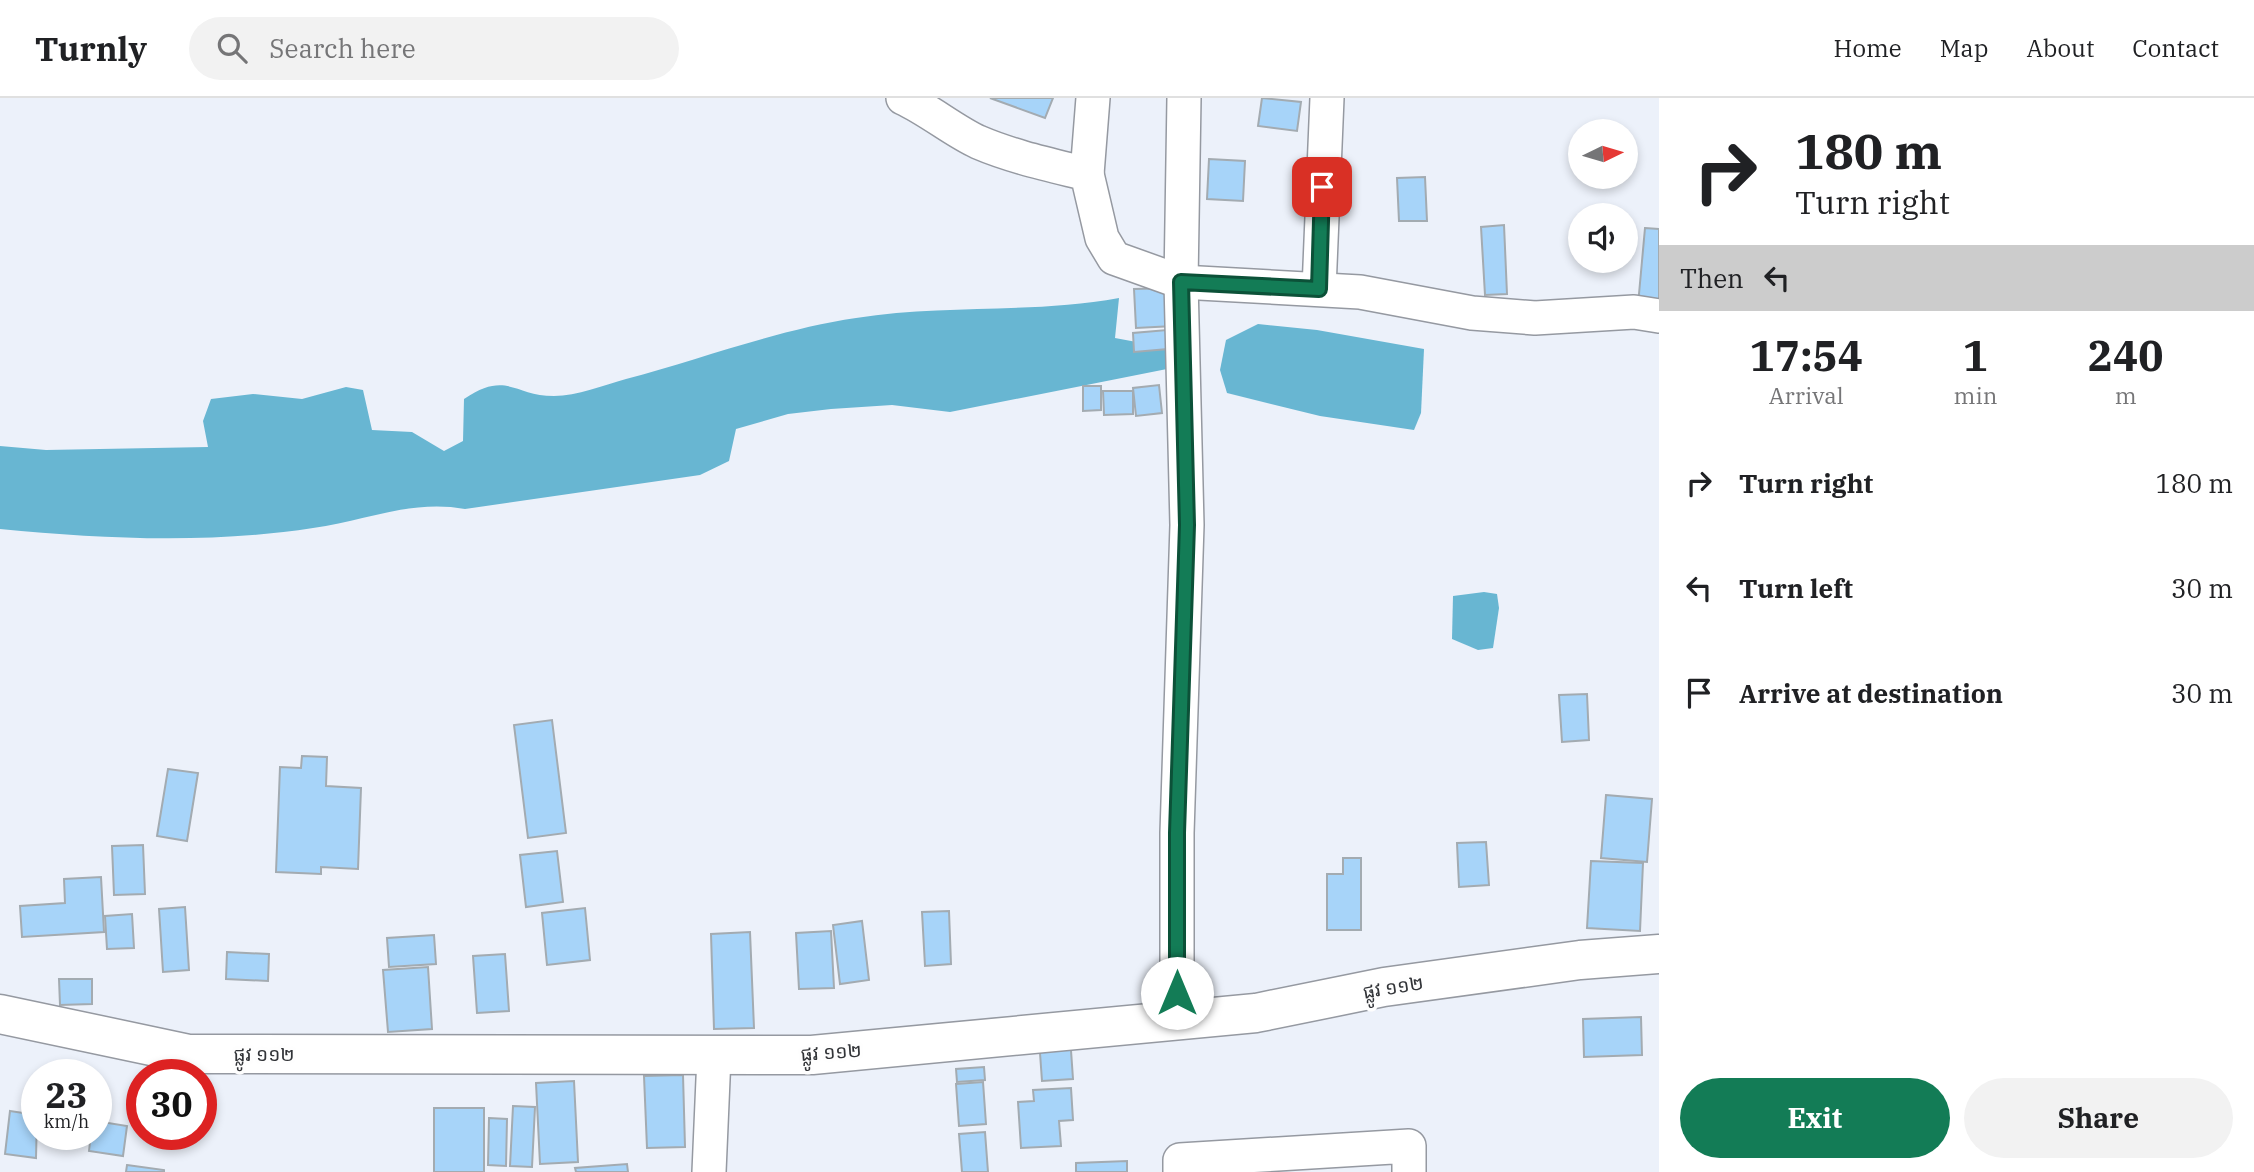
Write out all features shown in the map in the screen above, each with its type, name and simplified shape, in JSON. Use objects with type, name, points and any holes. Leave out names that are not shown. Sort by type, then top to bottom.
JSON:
[{"type":"street","points":[[903,98],[934,113],[976,141],[1036,162],[1087,174]]},
{"type":"street","points":[[1093,98],[1087,174],[1102,238],[1114,258],[1181,282],[1360,292],[1472,313],[1535,318],[1634,312],[1659,316]]},
{"type":"street","points":[[1177,1020],[1177,833],[1187,525],[1181,282],[1184,98]]},
{"type":"street","points":[[1319,289],[1327,98]]},
{"type":"street","name":"ផ្លូវ ១១២","points":[[0,1014],[189,1054],[812,1055],[1256,1013],[1384,987],[1580,960],[1659,954]]},
{"type":"street","points":[[709,1172],[715,1056]]},
{"type":"street","points":[[1180,1172],[1180,1160],[1409,1146],[1409,1172]]},
{"type":"water","points":[[1119,298],[1115,338],[1174,349],[1172,368],[950,412],[892,405],[788,414],[736,429],[729,461],[700,475],[465,509],[407,509],[332,525],[274,533],[156,538],[0,529],[0,446],[46,450],[208,447],[203,421],[211,399],[253,394],[302,399],[346,387],[363,390],[372,430],[412,432],[444,451],[463,441],[464,399],[491,386],[501,385],[540,395],[563,396],[827,323],[922,311],[1053,306]]},
{"type":"water","points":[[1258,324],[1317,330],[1424,349],[1421,413],[1414,430],[1320,416],[1227,393],[1220,370],[1226,340]]},
{"type":"water","points":[[1484,592],[1497,594],[1499,608],[1493,648],[1478,650],[1452,639],[1453,596]]},
{"type":"building","points":[[990,98],[1053,98],[1045,118]]},
{"type":"building","points":[[1262,98],[1301,102],[1297,131],[1258,126]]},
{"type":"building","points":[[1209,159],[1245,161],[1243,201],[1207,199]]},
{"type":"building","points":[[1425,177],[1427,221],[1399,221],[1397,178]]},
{"type":"building","points":[[1504,225],[1507,294],[1485,295],[1481,227]]},
{"type":"building","points":[[1645,228],[1659,229],[1659,307],[1638,305]]},
{"type":"building","points":[[1173,288],[1174,326],[1136,328],[1134,289]]},
{"type":"building","points":[[1167,330],[1168,349],[1134,352],[1133,333]]},
{"type":"building","points":[[1159,385],[1162,413],[1136,416],[1133,388]]},
{"type":"building","points":[[1083,386],[1101,386],[1101,410],[1083,411]]},
{"type":"building","points":[[1103,391],[1133,391],[1133,414],[1104,415]]},
{"type":"building","points":[[1587,694],[1589,740],[1562,742],[1559,695]]},
{"type":"building","points":[[552,720],[566,833],[528,838],[514,725]]},
{"type":"building","points":[[302,756],[327,757],[326,786],[361,788],[358,869],[321,867],[321,874],[276,872],[280,767],[301,768]]},
{"type":"building","points":[[168,769],[198,773],[187,841],[157,836]]},
{"type":"building","points":[[1606,795],[1652,799],[1647,862],[1601,858]]},
{"type":"building","points":[[1486,842],[1489,885],[1459,887],[1457,843]]},
{"type":"building","points":[[143,845],[145,894],[114,895],[112,846]]},
{"type":"building","points":[[557,851],[563,902],[526,907],[520,855]]},
{"type":"building","points":[[1343,858],[1361,858],[1361,930],[1327,930],[1327,874],[1343,874]]},
{"type":"building","points":[[1591,861],[1643,863],[1640,931],[1587,928]]},
{"type":"building","points":[[101,877],[104,932],[22,937],[20,906],[65,903],[64,879]]},
{"type":"building","points":[[185,907],[189,970],[163,972],[159,909]]},
{"type":"building","points":[[585,908],[590,960],[547,965],[542,913]]},
{"type":"building","points":[[949,911],[951,964],[925,966],[922,912]]},
{"type":"building","points":[[132,914],[134,948],[107,949],[105,916]]},
{"type":"building","points":[[862,921],[869,980],[840,984],[833,925]]},
{"type":"building","points":[[831,931],[834,988],[799,989],[796,933]]},
{"type":"building","points":[[750,932],[754,1028],[714,1029],[711,934]]},
{"type":"building","points":[[434,935],[436,964],[389,967],[387,938]]},
{"type":"building","points":[[227,952],[269,954],[268,981],[226,979]]},
{"type":"building","points":[[505,954],[509,1011],[477,1013],[473,956]]},
{"type":"building","points":[[428,967],[432,1029],[388,1032],[383,970]]},
{"type":"building","points":[[59,979],[92,979],[92,1004],[60,1005]]},
{"type":"building","points":[[1641,1017],[1642,1055],[1584,1057],[1583,1019]]},
{"type":"building","points":[[1070,1036],[1073,1079],[1042,1081],[1039,1039]]},
{"type":"building","points":[[984,1067],[985,1080],[957,1082],[956,1069]]},
{"type":"building","points":[[683,1075],[685,1147],[647,1148],[644,1076]]},
{"type":"building","points":[[574,1081],[578,1162],[540,1164],[536,1083]]},
{"type":"building","points":[[983,1082],[986,1124],[959,1126],[956,1084]]},
{"type":"building","points":[[1071,1088],[1073,1120],[1059,1121],[1061,1146],[1021,1148],[1018,1102],[1034,1101],[1033,1090]]},
{"type":"building","points":[[513,1106],[535,1107],[532,1167],[510,1166]]},
{"type":"building","points":[[434,1108],[484,1108],[484,1172],[434,1172]]},
{"type":"building","points":[[10,1111],[21,1113],[21,1150],[36,1150],[36,1158],[5,1154]]},
{"type":"building","points":[[489,1118],[507,1119],[506,1166],[488,1165]]},
{"type":"building","points":[[112,1124],[126,1126],[123,1156],[89,1151],[112,1150]]},
{"type":"building","points":[[985,1132],[988,1172],[962,1172],[959,1134]]},
{"type":"building","points":[[1127,1161],[1127,1172],[1076,1172],[1076,1163]]},
{"type":"building","points":[[627,1164],[628,1172],[576,1172],[575,1168]]},
{"type":"building","points":[[127,1165],[164,1170],[164,1172],[126,1172]]},
{"type":"route","points":[[1177,993],[1177,833],[1187,525],[1181,282],[1319,289],[1322,187]]}]
